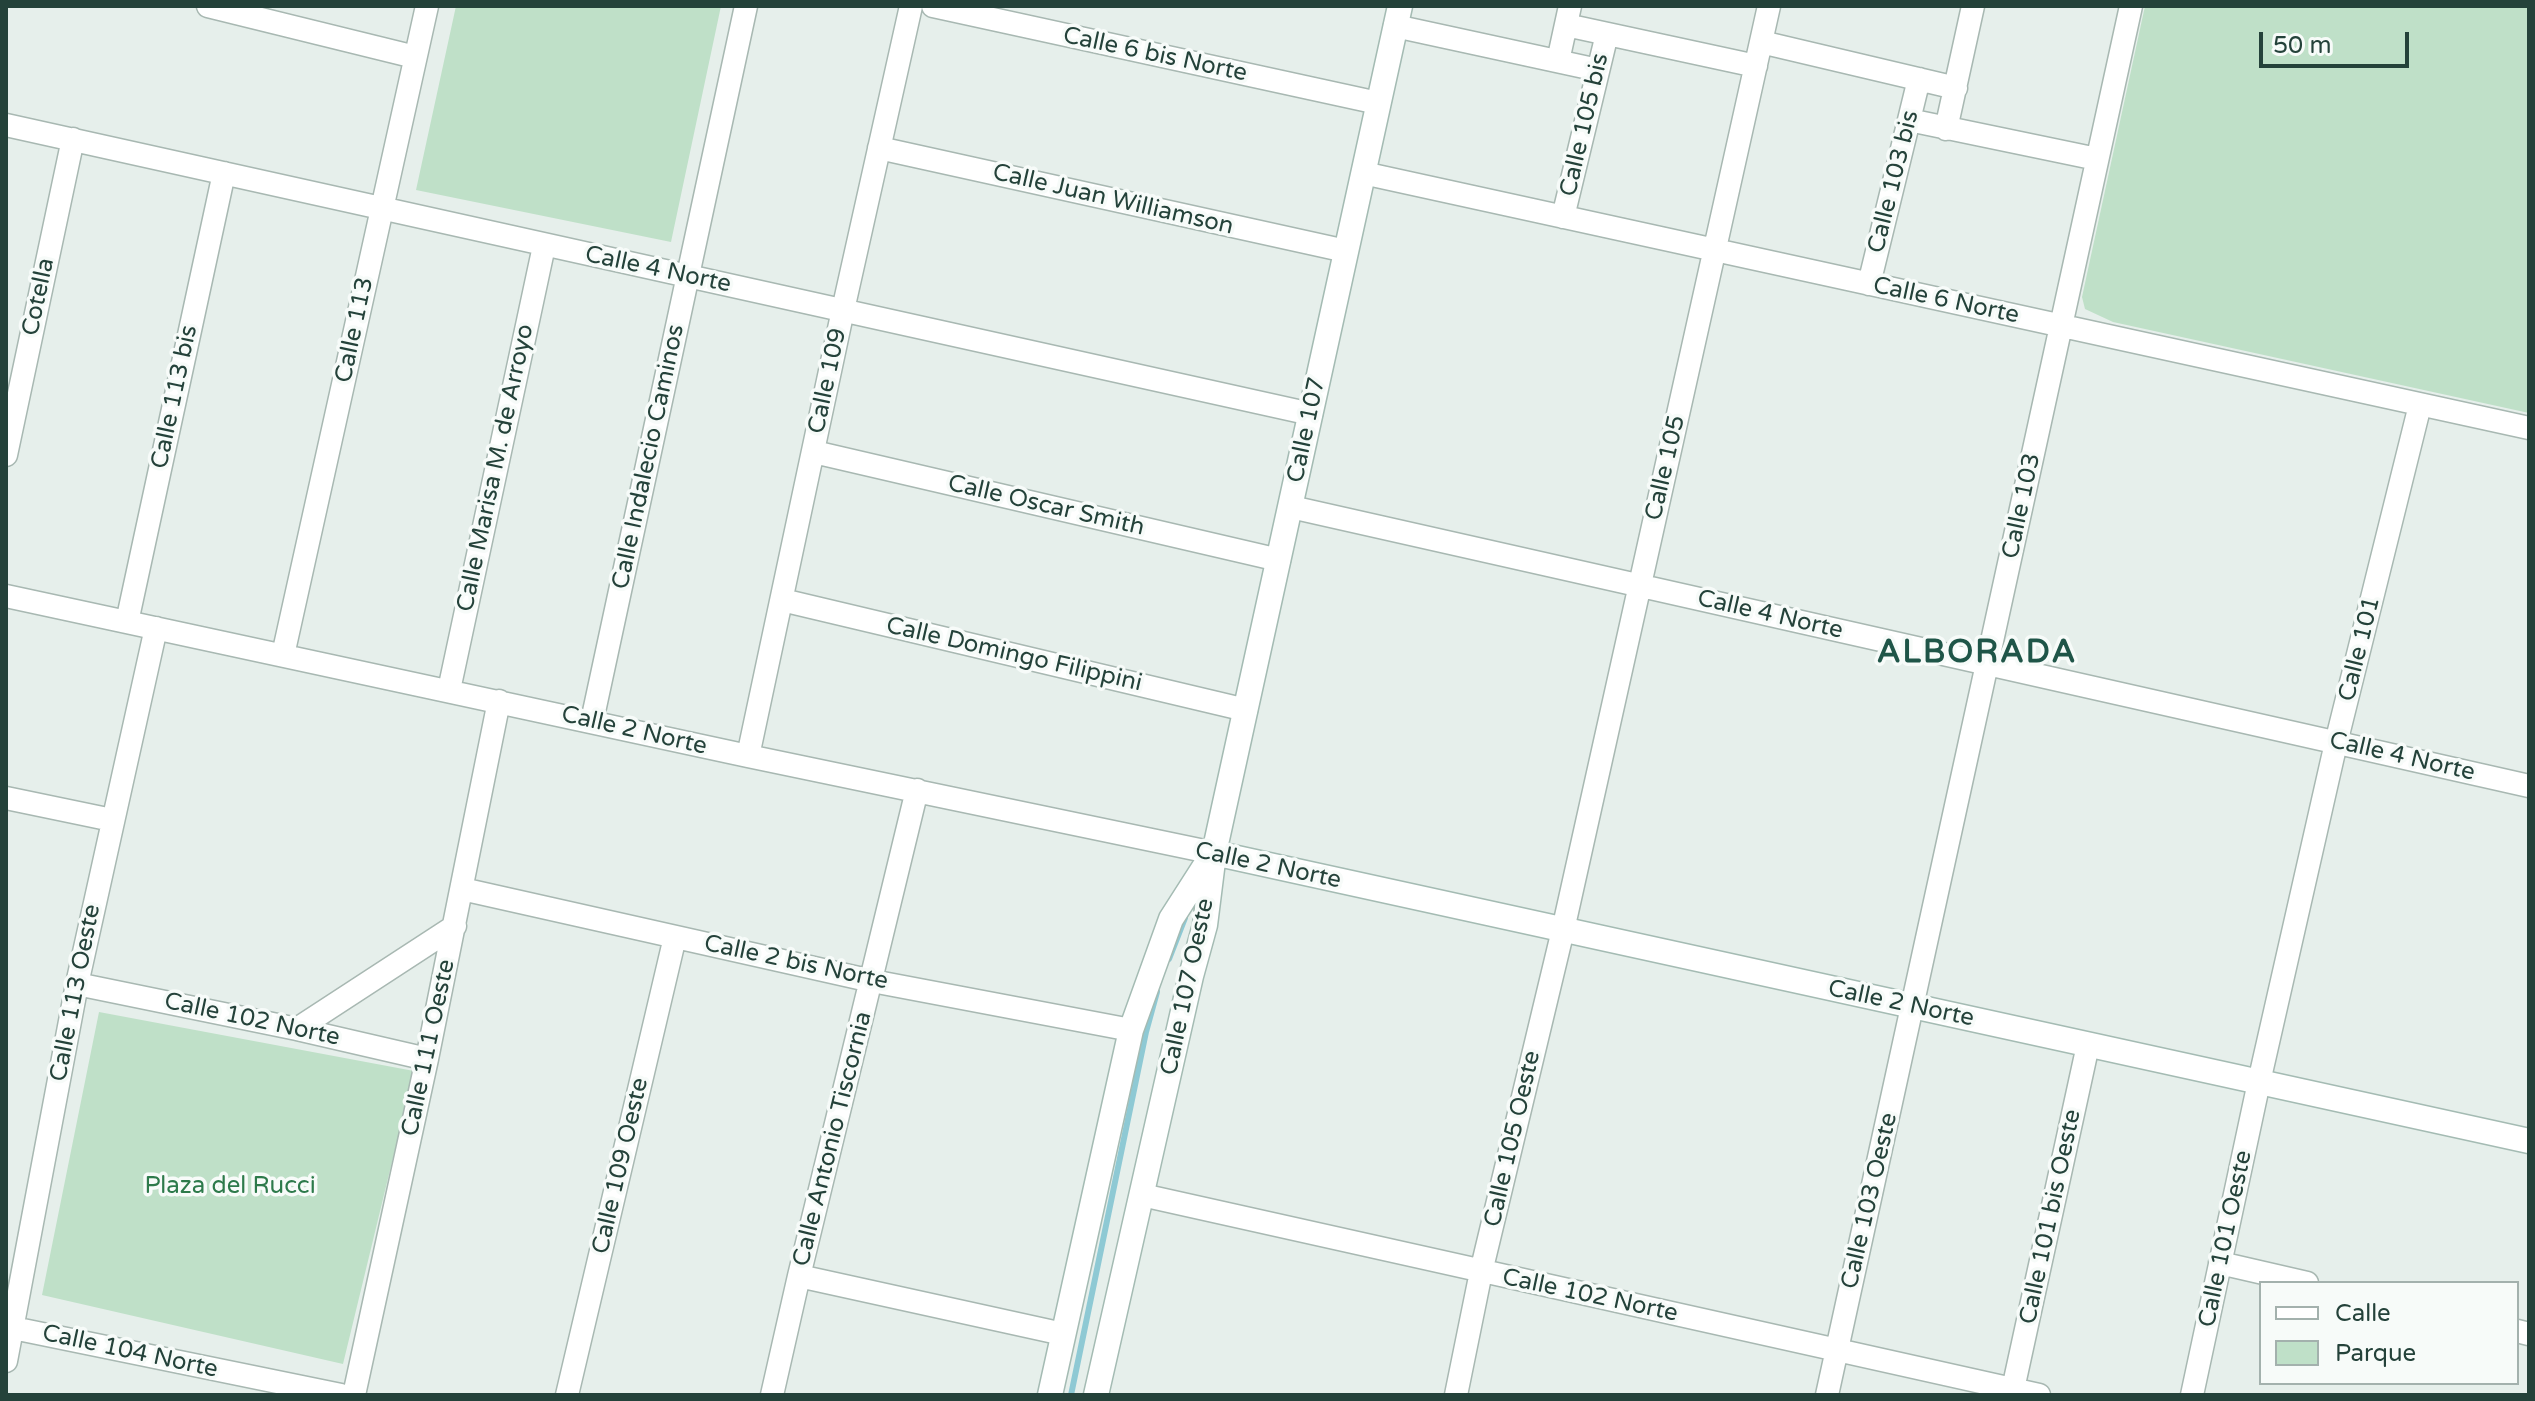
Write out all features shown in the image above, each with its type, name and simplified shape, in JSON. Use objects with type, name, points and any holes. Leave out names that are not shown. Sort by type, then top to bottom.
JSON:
[{"type":"street","points":[[208,6],[415,57]]},
{"type":"street","name":"Calle 113","points":[[283,655],[427,6]]},
{"type":"street","name":"Calle Indalecio Caminos","points":[[592,721],[746,6]]},
{"type":"street","name":"Calle 109","points":[[748,756],[911,6]]},
{"type":"street","name":"Calle 6 bis Norte","points":[[933,6],[1378,103]]},
{"type":"street","name":"Calle 105","points":[[1563,930],[1769,6]]},
{"type":"street","name":"Calle 103 bis","points":[[1946,129],[1973,6]]},
{"type":"street","name":"Calle 103","points":[[1914,1007],[2131,6]]},
{"type":"street","points":[[1568,15],[1607,34],[1756,66]]},
{"type":"street","name":"Calle 105 bis","points":[[1558,61],[1568,15]]},
{"type":"street","points":[[1397,16],[1598,70]]},
{"type":"street","name":"Calle 107","points":[[1214,853],[1397,16]]},
{"type":"street","name":"Calle 105 bis","points":[[1563,217],[1607,34]]},
{"type":"street","points":[[1761,42],[1956,88]]},
{"type":"street","name":"Calle 103 bis","points":[[1869,284],[1919,79]]},
{"type":"street","points":[[1909,120],[2097,159]]},
{"type":"street","name":"Calle 4 Norte","points":[[6,125],[1311,414]]},
{"type":"street","name":"Cotella","points":[[6,455],[73,139]]},
{"type":"street","name":"Calle Juan Williamson","points":[[879,148],[1346,251]]},
{"type":"street","name":"Calle 113 bis","points":[[127,622],[224,173]]},
{"type":"street","name":"Calle 6 Norte","points":[[1363,173],[2529,428]]},
{"type":"street","name":"Calle Marisa M. de Arroyo","points":[[449,690],[544,246]]},
{"type":"street","name":"Calle 101","points":[[2259,1082],[2336,743],[2420,405]]},
{"type":"street","name":"Calle Oscar Smith","points":[[814,452],[1279,560]]},
{"type":"street","name":"Calle 4 Norte","points":[[1291,507],[2529,786]]},
{"type":"street","name":"Calle 2 Norte","points":[[6,596],[1214,853],[2529,1141]]},
{"type":"street","name":"Calle Domingo Filippini","points":[[782,600],[1246,710]]},
{"type":"street","name":"Calle 113 Oeste","points":[[6,1361],[13,1328],[12,1302],[77,984],[156,628]]},
{"type":"street","name":"Calle 111 Oeste","points":[[354,1395],[455,926],[499,701]]},
{"type":"street","name":"Calle Antonio Tiscornia","points":[[772,1395],[917,790]]},
{"type":"street","points":[[6,798],[112,820]]},
{"type":"street","name":"Calle 107 Oeste","points":[[1050,1395],[1131,1030],[1171,919],[1214,853]]},
{"type":"street","name":"Calle 107 Oeste","points":[[1096,1395],[1205,925],[1214,853]]},
{"type":"street","name":"Calle 2 bis Norte","points":[[462,889],[872,981],[1131,1030]]},
{"type":"street","points":[[297,1029],[455,926]]},
{"type":"street","name":"Calle 105 Oeste","points":[[1456,1395],[1481,1272],[1563,930]]},
{"type":"street","name":"Calle 109 Oeste","points":[[567,1395],[675,937]]},
{"type":"street","name":"Calle 102 Norte","points":[[77,984],[427,1059]]},
{"type":"street","name":"Calle 103 Oeste","points":[[1827,1395],[1914,1007]]},
{"type":"street","name":"Calle 101 bis Oeste","points":[[2013,1389],[2088,1045]]},
{"type":"street","name":"Calle 101 Oeste","points":[[2192,1395],[2259,1082]]},
{"type":"street","name":"Calle 102 Norte","points":[[1142,1195],[2039,1395]]},
{"type":"street","points":[[2220,1263],[2298,1281]]},
{"type":"street","points":[[799,1276],[1063,1334]]},
{"type":"street","name":"Calle 104 Norte","points":[[13,1328],[341,1395]]},
{"type":"green space","points":[[456,6],[721,6],[671,242],[416,190]]},
{"type":"green space","points":[[2145,6],[2529,6],[2529,413],[2113,322],[2085,309],[2082,297]]},
{"type":"green space","name":"Plaza del Rucci","points":[[99,1012],[414,1071],[343,1364],[42,1295]]},
{"type":"waterway","points":[[1169,959],[1185,918]]},
{"type":"waterway","points":[[1071,1395],[1146,1032],[1157,992]]},
{"type":"district","name":"ALBORADA","points":[[1977,654]]}]
